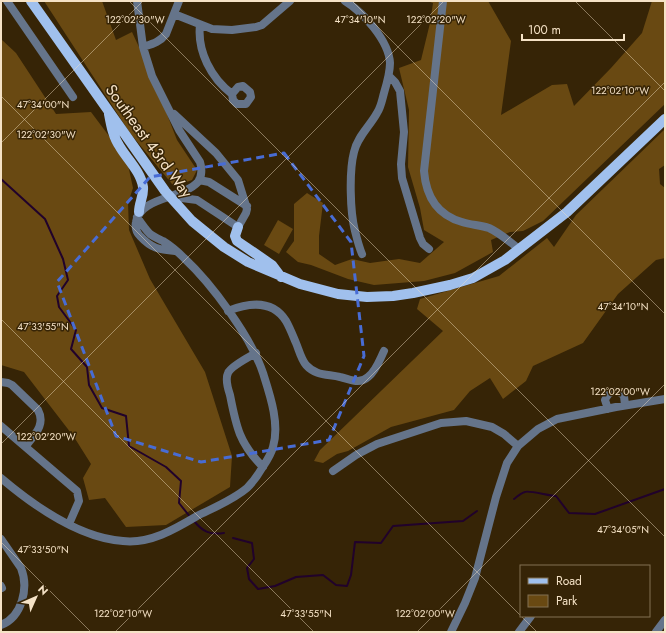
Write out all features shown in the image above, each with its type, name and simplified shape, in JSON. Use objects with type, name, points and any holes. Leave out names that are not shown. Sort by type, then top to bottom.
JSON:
[{"type":"main road","name":"Southeast 43rd Way","points":[[31,1],[169,196],[192,221],[224,247],[248,262],[281,277],[318,290],[367,297],[393,296],[450,285],[473,278],[505,260],[567,212],[665,119]]},
{"type":"main road","points":[[109,112],[111,126],[117,141],[139,174],[144,190],[138,215]]},
{"type":"main road","points":[[238,227],[235,236],[237,241],[272,265],[281,277]]},
{"type":"street","points":[[7,1],[73,97]]},
{"type":"street","points":[[1,478],[35,505],[54,517],[102,537],[124,542],[147,539],[170,532],[235,496],[255,480],[273,446],[275,435],[274,424],[268,391],[256,353],[228,311],[200,274],[176,251],[160,250],[152,247],[137,233],[135,226],[138,215],[148,205],[192,187],[199,180],[201,174],[200,162],[179,130],[152,76],[143,47],[137,1]]},
{"type":"street","points":[[143,47],[154,44],[163,38],[179,1]]},
{"type":"street","points":[[174,14],[200,25],[223,30],[256,27],[267,22],[290,1]]},
{"type":"street","points":[[344,1],[361,12],[377,33],[388,54],[390,64],[389,76],[379,111],[358,142],[352,158],[351,195],[354,230],[362,254]]},
{"type":"street","points":[[444,1],[424,171],[425,185],[435,204],[449,216],[463,223],[480,225],[491,229],[519,249]]},
{"type":"street","points":[[200,25],[198,37],[205,60],[216,79],[232,94]]},
{"type":"street","points":[[389,76],[395,82],[400,91],[404,118],[404,140],[401,164],[402,178],[420,238],[428,249]]},
{"type":"street","points":[[169,196],[197,200],[238,227],[246,213],[247,206],[238,180],[232,170],[216,153],[170,111]]},
{"type":"street","points":[[199,180],[209,182],[247,206]]},
{"type":"street","points":[[192,187],[197,200]]},
{"type":"street","points":[[228,311],[247,304],[255,304],[264,305],[278,312],[288,324],[303,361],[314,372],[320,374],[361,381],[372,373],[384,351]]},
{"type":"street","points":[[256,353],[231,369],[228,373],[227,383],[234,419],[239,433],[249,450],[263,466]]},
{"type":"street","points":[[4,382],[22,395],[40,413],[41,425],[26,446]]},
{"type":"street","points":[[608,408],[605,403],[606,396],[614,391],[620,392],[624,396],[625,405]]},
{"type":"street","points":[[451,632],[475,578],[496,497],[507,463],[518,446],[538,429],[557,419],[608,408],[665,399]]},
{"type":"street","points":[[333,470],[356,455],[377,444],[441,423],[466,421],[492,427],[504,434],[518,446]]},
{"type":"street","points":[[1,426],[77,491],[79,501],[69,524]]},
{"type":"street","points":[[1,539],[21,568],[25,587],[22,602],[16,614],[7,622],[1,624]]},
{"type":"street","points":[[519,632],[529,617]]},
{"type":"street","points":[[656,632],[665,620]]},
{"type":"highlighted area","points":[[284,153],[351,242],[364,356],[329,440],[201,462],[116,436],[57,282],[150,177]]},
{"type":"green space","points":[[44,1],[102,1],[116,40],[132,32],[151,73],[177,140],[197,170],[192,180],[176,186],[172,184],[130,133]]},
{"type":"green space","points":[[427,1],[488,1],[511,41],[501,115],[552,85],[567,84],[574,106],[642,33],[652,1],[665,1],[665,104],[543,221],[523,231],[510,232],[491,240],[493,252],[455,273],[424,281],[374,285],[348,279],[311,265],[298,262],[286,252],[294,241],[294,204],[307,193],[323,203],[319,236],[319,254],[335,265],[352,259],[370,263],[399,259],[420,263],[444,242],[424,230],[420,208],[408,167],[409,110],[399,68],[421,60],[433,3]]},
{"type":"green space","points":[[1,39],[16,53],[56,114],[91,112],[127,160],[133,188],[128,203],[129,230],[150,279],[205,372],[232,456],[230,487],[166,525],[126,527],[105,498],[89,500],[83,478],[91,464],[74,437],[24,372],[1,365]]},
{"type":"green space","points":[[665,129],[665,165],[659,169],[660,184],[665,188],[665,258],[656,260],[618,294],[583,343],[533,366],[526,381],[503,399],[490,378],[470,391],[454,410],[391,427],[348,451],[337,454],[323,463],[314,461],[320,450],[443,331],[417,309],[420,299],[499,276],[547,238],[554,247],[576,215]]},
{"type":"green space","points":[[278,220],[293,229],[279,254],[264,245]]},
{"type":"waterway","points":[[1,179],[45,219],[63,259],[68,280],[57,296],[59,307],[76,330],[71,349],[87,367],[89,385],[102,408],[126,416],[129,446],[166,467],[181,481],[179,503],[191,518]]},
{"type":"waterway","points":[[514,499],[522,493],[535,492],[556,496],[569,513],[595,514],[665,489]]},
{"type":"waterway","points":[[233,538],[252,543],[254,559],[247,568],[249,579],[258,589],[275,586],[296,577],[323,575],[336,585],[347,586],[351,575],[355,542],[381,543],[393,526],[463,521],[477,511]]},
{"type":"waterway","points":[[194,521],[207,532],[215,534],[224,533]]}]
